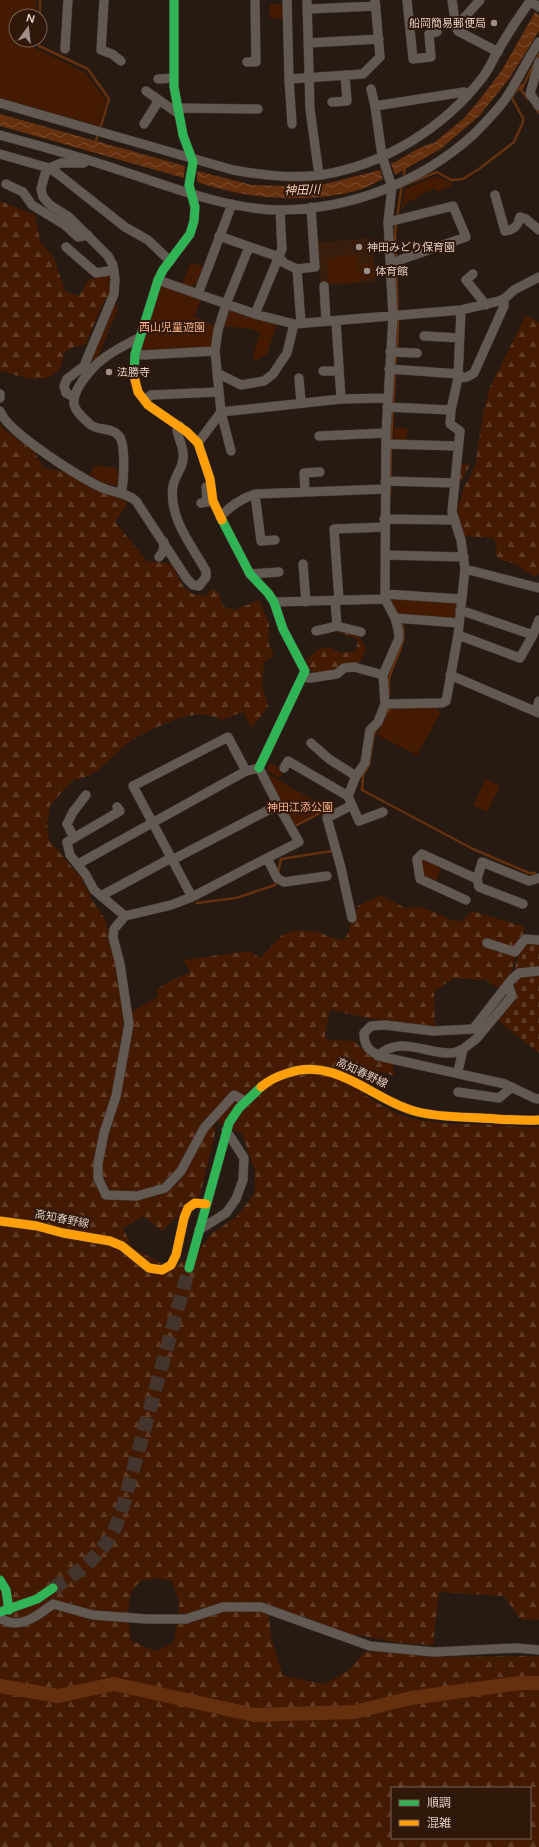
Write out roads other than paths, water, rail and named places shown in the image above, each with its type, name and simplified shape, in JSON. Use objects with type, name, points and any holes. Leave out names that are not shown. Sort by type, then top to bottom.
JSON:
[{"type":"street","points":[[65,49],[68,0]]},
{"type":"street","points":[[104,0],[101,50],[112,54],[121,61]]},
{"type":"street","points":[[174,0],[174,78],[183,136],[192,160],[191,189],[195,206],[194,221],[190,234],[158,280],[135,354],[133,372],[138,392],[145,400],[180,426],[198,443],[203,454],[213,502],[220,517],[250,574],[268,593],[274,602],[283,629],[306,671],[259,768]]},
{"type":"street","points":[[247,62],[256,62],[255,0]]},
{"type":"street","points":[[287,0],[292,124]]},
{"type":"street","points":[[407,0],[413,59],[431,57],[429,34],[437,32]]},
{"type":"street","points":[[452,0],[458,32],[498,52]]},
{"type":"street","points":[[456,27],[480,0]]},
{"type":"street","points":[[289,79],[309,78],[363,74],[380,57],[375,3],[307,5],[309,78],[310,109],[319,175]]},
{"type":"street","points":[[0,103],[192,160],[233,170],[265,176],[319,175],[343,170],[383,158],[426,132],[449,115],[483,77],[498,52],[533,3]]},
{"type":"street","points":[[308,43],[379,39]]},
{"type":"street","points":[[0,135],[191,189],[232,204],[280,210],[329,205],[361,198],[391,186],[420,173],[441,160],[473,135],[506,99],[539,42]]},
{"type":"street","points":[[539,62],[530,94],[539,106]]},
{"type":"street","points":[[332,102],[347,101],[345,75]]},
{"type":"street","points":[[158,79],[174,78]]},
{"type":"street","points":[[352,918],[341,868],[327,818],[350,800],[356,776],[365,763],[370,730],[378,722],[385,704],[383,675],[398,644],[399,618],[387,596],[389,555],[384,523],[387,402],[390,352],[396,316],[394,221],[391,186],[383,158],[371,89]]},
{"type":"street","points":[[146,91],[178,111],[258,109]]},
{"type":"street","points":[[375,106],[464,92],[467,94]]},
{"type":"street","points":[[144,124],[159,100]]},
{"type":"street","points":[[0,154],[49,168],[125,227],[148,240],[170,261]]},
{"type":"street","points":[[74,397],[66,393],[64,386],[67,379],[84,366],[114,294],[114,270],[108,256],[88,234],[69,217],[50,205],[43,196],[41,190],[45,174],[49,168],[60,163],[84,163],[86,159]]},
{"type":"street","points":[[6,184],[23,192],[32,205],[65,225],[78,237],[88,234]]},
{"type":"street","points":[[495,195],[505,231],[512,230],[519,224],[520,217],[526,218],[539,230]]},
{"type":"street","points":[[198,294],[232,204]]},
{"type":"street","points":[[394,221],[453,206],[466,237],[395,262]]},
{"type":"street","points":[[219,236],[278,257],[284,263],[297,269],[315,267],[311,207]]},
{"type":"street","points":[[254,314],[282,249],[280,210]]},
{"type":"street","points":[[66,247],[96,273],[114,270]]},
{"type":"street","points":[[231,450],[221,412],[215,351],[218,330],[226,304],[249,247]]},
{"type":"street","points":[[217,373],[241,385],[264,380],[273,374],[287,353],[298,323],[297,269]]},
{"type":"street","points":[[158,280],[254,314],[298,323],[461,310],[486,305],[504,299],[514,290],[539,277]]},
{"type":"street","points":[[466,279],[486,305]]},
{"type":"street","points":[[324,286],[339,371],[340,400]]},
{"type":"street","points":[[389,369],[467,377],[474,373],[504,306],[504,299]]},
{"type":"street","points":[[385,704],[442,703],[446,701],[447,696],[458,635],[465,569],[461,540],[452,512],[457,446],[460,431],[450,424],[451,410],[458,376],[461,310]]},
{"type":"street","points":[[424,336],[460,338]]},
{"type":"street","points":[[121,493],[123,486],[123,451],[118,436],[110,430],[91,426],[78,412],[74,405],[74,397],[77,389],[103,359],[140,337]]},
{"type":"street","points":[[135,354],[143,355],[215,351]]},
{"type":"street","points":[[390,352],[417,353]]},
{"type":"street","points":[[323,371],[339,371]]},
{"type":"street","points":[[299,378],[301,403]]},
{"type":"street","points":[[145,400],[151,396],[218,392]]},
{"type":"street","points":[[198,443],[221,412],[340,400],[387,402],[451,410]]},
{"type":"street","points":[[0,411],[2,418],[12,427],[67,468],[106,489],[121,493],[136,502],[190,583],[199,586],[206,577],[206,571],[177,518],[174,504],[173,486],[183,462],[184,454],[177,435],[177,430],[180,426]]},
{"type":"street","points":[[318,436],[386,433]]},
{"type":"street","points":[[386,444],[457,446]]},
{"type":"street","points":[[294,473],[320,472]]},
{"type":"street","points":[[304,473],[305,492]]},
{"type":"street","points":[[201,503],[207,502],[206,485],[210,483]]},
{"type":"street","points":[[220,517],[235,502],[255,494],[305,492],[385,485],[454,483]]},
{"type":"street","points":[[255,494],[261,541],[275,540]]},
{"type":"street","points":[[336,626],[337,600],[334,529],[384,523],[454,520]]},
{"type":"street","points":[[159,557],[163,552],[164,542]]},
{"type":"street","points":[[389,555],[464,557]]},
{"type":"street","points":[[303,564],[306,602]]},
{"type":"street","points":[[465,569],[539,588]]},
{"type":"street","points":[[250,574],[279,572]]},
{"type":"street","points":[[274,602],[306,602],[387,596],[462,599]]},
{"type":"street","points":[[460,610],[533,635]]},
{"type":"street","points":[[399,618],[459,623]]},
{"type":"street","points":[[458,635],[520,658],[533,635],[539,620]]},
{"type":"street","points":[[316,631],[336,626],[361,632]]},
{"type":"street","points":[[303,676],[310,678],[333,674],[344,668],[354,667],[383,675]]},
{"type":"street","points":[[450,675],[537,712],[539,701]]},
{"type":"street","points":[[192,897],[133,786],[228,737],[246,771]]},
{"type":"street","points":[[311,743],[329,759],[356,776]]},
{"type":"street","points":[[284,768],[288,761],[350,800],[359,821],[383,812]]},
{"type":"street","points":[[78,864],[246,771],[259,768]]},
{"type":"street","points":[[245,1101],[234,1095],[204,1128],[181,1171],[165,1188],[137,1196],[106,1195],[98,1178],[98,1163],[104,1133],[116,1096],[129,1024],[120,964],[113,937],[114,929],[125,916],[171,906],[192,897],[298,842],[259,768]]},
{"type":"street","points":[[74,838],[67,824],[73,812],[86,795]]},
{"type":"street","points":[[101,896],[278,805]]},
{"type":"street","points":[[118,807],[120,812],[67,842],[70,855],[78,864],[94,890],[125,916]]},
{"type":"street","points":[[466,900],[420,879],[417,859],[422,854],[476,879],[479,886],[522,904]]},
{"type":"street","points":[[267,858],[278,878],[284,882],[327,876]]},
{"type":"street","points":[[476,879],[482,862],[529,881],[539,878]]},
{"type":"street","points":[[487,943],[515,952],[525,939],[539,940]]},
{"type":"street","points":[[539,971],[519,973],[508,984],[473,1030],[433,1031],[385,1025],[371,1026],[364,1033],[364,1042],[371,1051],[378,1056],[505,1084],[539,1099]]},
{"type":"street","points":[[378,1056],[385,1049],[397,1045],[452,1054],[463,1049],[476,1038],[512,996],[508,984]]},
{"type":"street","points":[[460,1067],[463,1049]]},
{"type":"street","name":"高知春野線","points":[[189,1268],[226,1130],[235,1113],[257,1088],[285,1073],[308,1069],[320,1069],[344,1076],[397,1103],[429,1114],[539,1120]]},
{"type":"street","points":[[458,1092],[499,1098],[512,1087]]},
{"type":"street","points":[[199,1230],[226,1213],[236,1199],[243,1180],[244,1158],[226,1130]]},
{"type":"street","name":"高知春野線","points":[[0,1221],[43,1227],[65,1234],[104,1238],[118,1244],[144,1266],[153,1270],[163,1270],[172,1264],[178,1255],[186,1210],[192,1203],[201,1202],[206,1204]]},
{"type":"street","points":[[0,1580],[6,1590],[4,1611],[37,1599],[53,1588]]},
{"type":"street","points":[[0,1618],[6,1622],[19,1623],[34,1619],[53,1604],[67,1606],[93,1615],[146,1619],[186,1619],[223,1607],[261,1607],[370,1646],[434,1652],[518,1648],[539,1650]]},
{"type":"water","points":[[535,12],[539,15],[539,31],[509,79],[479,116],[442,148],[395,175],[391,164],[429,144],[434,143],[464,118],[477,103],[502,70]]},
{"type":"water","points":[[0,114],[185,166],[184,178],[0,126]]},
{"type":"water","name":"神田川","points":[[380,170],[383,179],[359,190],[336,195],[316,197],[276,198],[256,196],[216,188],[197,182],[197,171],[252,185],[313,187]]},
{"type":"waterway","points":[[40,0],[40,8]]},
{"type":"waterway","points":[[43,48],[88,69],[109,99],[100,129]]},
{"type":"waterway","points":[[528,99],[521,90],[539,54]]},
{"type":"waterway","points":[[402,186],[437,172],[451,180],[463,179],[479,169],[514,142],[523,122],[523,118],[512,98],[515,92],[524,84]]},
{"type":"waterway","points":[[534,107],[539,113]]},
{"type":"waterway","points":[[95,144],[98,134]]},
{"type":"waterway","points":[[403,179],[405,168]]},
{"type":"waterway","points":[[396,258],[395,232],[402,184]]},
{"type":"waterway","points":[[396,263],[398,321],[397,350]]},
{"type":"waterway","points":[[391,442],[396,355]]},
{"type":"waterway","points":[[390,494],[391,447]]},
{"type":"waterway","points":[[389,695],[389,679],[402,643],[403,629],[401,621]]},
{"type":"waterway","points":[[384,717],[389,710],[389,706]]},
{"type":"waterway","points":[[378,727],[374,734],[369,765],[363,775],[362,790],[473,849],[529,873],[535,873]]},
{"type":"waterway","points":[[297,825],[322,812],[329,813]]},
{"type":"waterway","points":[[323,812],[325,818]]},
{"type":"waterway","points":[[278,873],[281,859],[332,851],[332,848]]},
{"type":"waterway","points":[[197,903],[236,898],[275,885],[276,880]]},
{"type":"waterway","points":[[0,1686],[58,1696],[114,1684],[254,1715],[354,1712],[411,1698],[520,1683],[539,1683]]},
{"type":"tunnel","points":[[53,1588],[87,1564],[108,1541],[116,1526],[123,1506],[189,1268]]},
{"type":"place","name":"船岡簡易郵便局","points":[[494,23]]},
{"type":"place","name":"神田みどり保育園","points":[[359,247]]},
{"type":"place","name":"体育館","points":[[367,271]]},
{"type":"place","name":"法勝寺","points":[[109,372]]},
{"type":"park label","name":"西山児童遊園","points":[[172,327]]},
{"type":"park label","name":"神田江添公園","points":[[300,807]]}]
